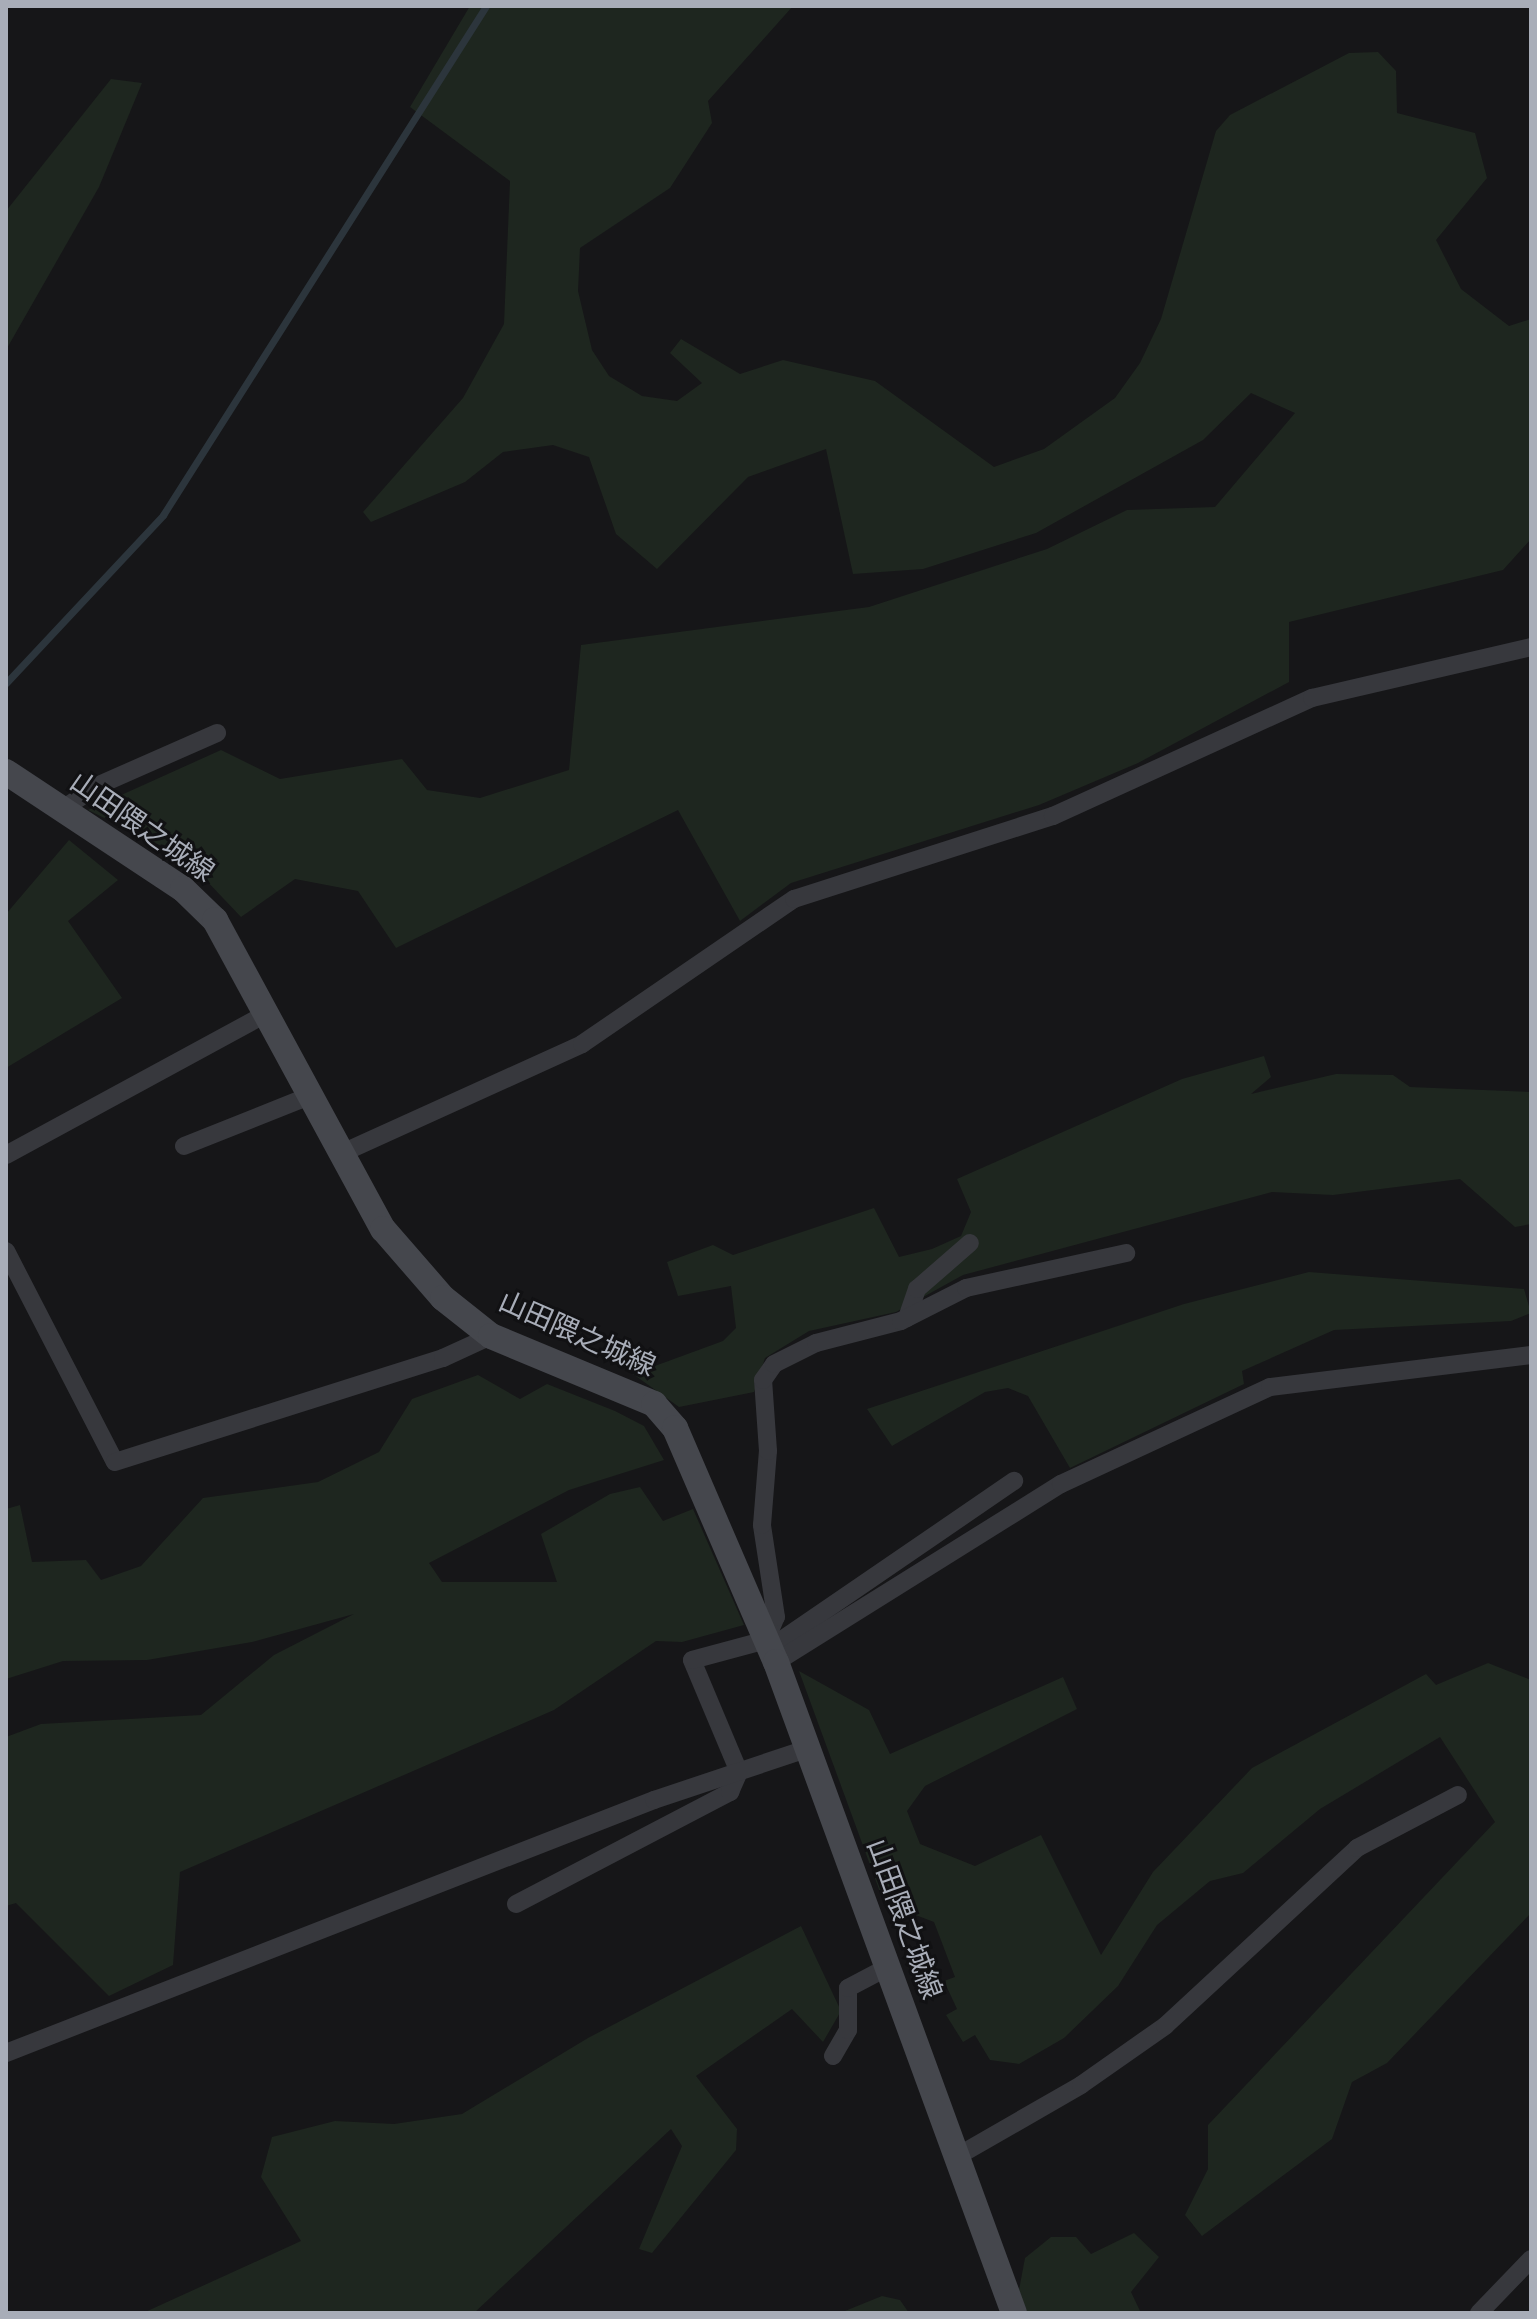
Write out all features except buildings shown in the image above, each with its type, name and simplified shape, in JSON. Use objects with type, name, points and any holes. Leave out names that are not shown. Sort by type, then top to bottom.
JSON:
[{"type":"main road","name":"山田隈之城線","points":[[6,772],[200,904],[269,1012],[340,1154],[412,1268],[491,1336],[654,1404],[695,1464],[771,1650],[1014,2313]]},
{"type":"street","points":[[340,1154],[582,1044],[794,899],[1053,816],[1312,698],[1531,647]]},
{"type":"street","points":[[61,810],[217,733]]},
{"type":"street","points":[[6,1155],[269,1012]]},
{"type":"street","points":[[184,1146],[312,1095]]},
{"type":"street","points":[[907,1318],[917,1289],[970,1243]]},
{"type":"street","points":[[771,1650],[776,1617],[762,1525],[768,1451],[763,1380],[774,1364],[816,1343],[907,1318],[966,1288],[1126,1253]]},
{"type":"street","points":[[6,1254],[115,1462],[443,1358],[491,1336]]},
{"type":"street","points":[[739,1772],[692,1660],[771,1650],[1061,1484],[1270,1387],[1531,1355]]},
{"type":"street","points":[[771,1650],[1014,1481]]},
{"type":"street","points":[[6,2053],[806,1749]]},
{"type":"street","points":[[516,1904],[711,1807],[739,1772]]},
{"type":"street","points":[[956,2157],[1081,2085],[1165,2026],[1357,1848],[1458,1795]]},
{"type":"street","points":[[833,2056],[848,2030],[848,1988],[888,1967]]},
{"type":"street","points":[[1479,2313],[1531,2259]]},
{"type":"shaded area","points":[[470,6],[793,6],[708,101],[712,123],[670,188],[580,248],[578,291],[592,350],[609,376],[642,396],[677,401],[702,383],[670,353],[681,339],[740,374],[783,360],[875,381],[994,467],[1044,449],[1115,398],[1140,363],[1161,319],[1216,131],[1230,115],[1349,53],[1378,52],[1396,71],[1397,113],[1475,133],[1487,178],[1436,240],[1461,289],[1509,326],[1531,319],[1531,539],[1503,570],[1289,622],[1289,682],[1138,763],[1039,805],[791,883],[740,921],[678,810],[396,948],[358,891],[295,879],[241,917],[184,857],[88,810],[221,750],[280,779],[402,759],[427,790],[480,798],[569,770],[581,645],[869,607],[1047,549],[1127,510],[1215,507],[1295,413],[1251,393],[1203,440],[1036,533],[923,569],[853,574],[826,449],[748,477],[657,569],[616,534],[589,457],[553,445],[503,452],[465,482],[371,522],[363,512],[463,398],[504,324],[510,181],[410,107]]},
{"type":"shaded area","points":[[111,79],[142,83],[99,187],[6,350],[6,211]]},
{"type":"shaded area","points":[[69,840],[118,880],[68,921],[122,998],[6,1068],[6,914]]},
{"type":"shaded area","points":[[1264,1056],[1271,1077],[1251,1094],[1336,1074],[1393,1075],[1410,1087],[1531,1092],[1531,1224],[1515,1227],[1460,1179],[1333,1195],[1272,1192],[963,1275],[896,1312],[809,1331],[765,1358],[754,1392],[679,1407],[633,1374],[723,1341],[736,1328],[731,1286],[678,1296],[667,1262],[713,1245],[733,1255],[874,1208],[899,1257],[932,1249],[961,1236],[971,1212],[957,1179],[1182,1079]]},
{"type":"shaded area","points":[[1309,1272],[1524,1289],[1531,1313],[1511,1321],[1334,1330],[1242,1371],[1244,1384],[1070,1468],[1028,1396],[1008,1388],[985,1392],[892,1446],[867,1409],[1184,1304]]},
{"type":"shaded area","points":[[478,1375],[520,1399],[547,1384],[615,1411],[644,1426],[664,1460],[569,1490],[429,1563],[442,1582],[557,1582],[541,1534],[610,1494],[640,1487],[663,1521],[693,1509],[744,1625],[682,1642],[656,1641],[554,1710],[180,1872],[173,1965],[109,1996],[16,1903],[6,1906],[6,1737],[41,1724],[201,1715],[274,1655],[354,1614],[252,1642],[147,1660],[63,1661],[6,1679],[6,1509],[20,1505],[32,1562],[86,1560],[101,1580],[141,1566],[203,1498],[318,1482],[379,1452],[412,1399]]},
{"type":"shaded area","points":[[1488,1663],[1531,1680],[1531,1913],[1387,2063],[1352,2082],[1332,2139],[1202,2236],[1185,2215],[1208,2169],[1208,2125],[1495,1822],[1440,1737],[1320,1809],[1243,1873],[1210,1881],[1157,1925],[1118,1986],[1064,2038],[1019,2064],[990,2060],[975,2035],[963,2042],[946,2015],[957,2009],[944,1981],[955,1977],[934,1922],[884,1903],[799,1671],[869,1710],[890,1754],[1063,1677],[1077,1709],[925,1786],[907,1811],[920,1844],[975,1866],[1041,1835],[1101,1955],[1153,1872],[1252,1768],[1426,1674],[1436,1685]]},
{"type":"shaded area","points":[[801,1926],[841,2011],[823,2042],[792,2009],[696,2076],[737,2129],[736,2150],[652,2253],[639,2249],[682,2146],[671,2129],[474,2313],[143,2313],[301,2241],[261,2177],[272,2137],[335,2121],[394,2124],[462,2114],[588,2038]]},
{"type":"shaded area","points":[[1134,2233],[1159,2257],[1131,2292],[1141,2313],[1027,2313],[1019,2290],[1025,2258],[1051,2237],[1076,2237],[1091,2254]]},
{"type":"shaded area","points":[[882,2296],[900,2300],[909,2313],[840,2313]]},
{"type":"waterway","points":[[6,683],[163,515],[486,6]]}]
